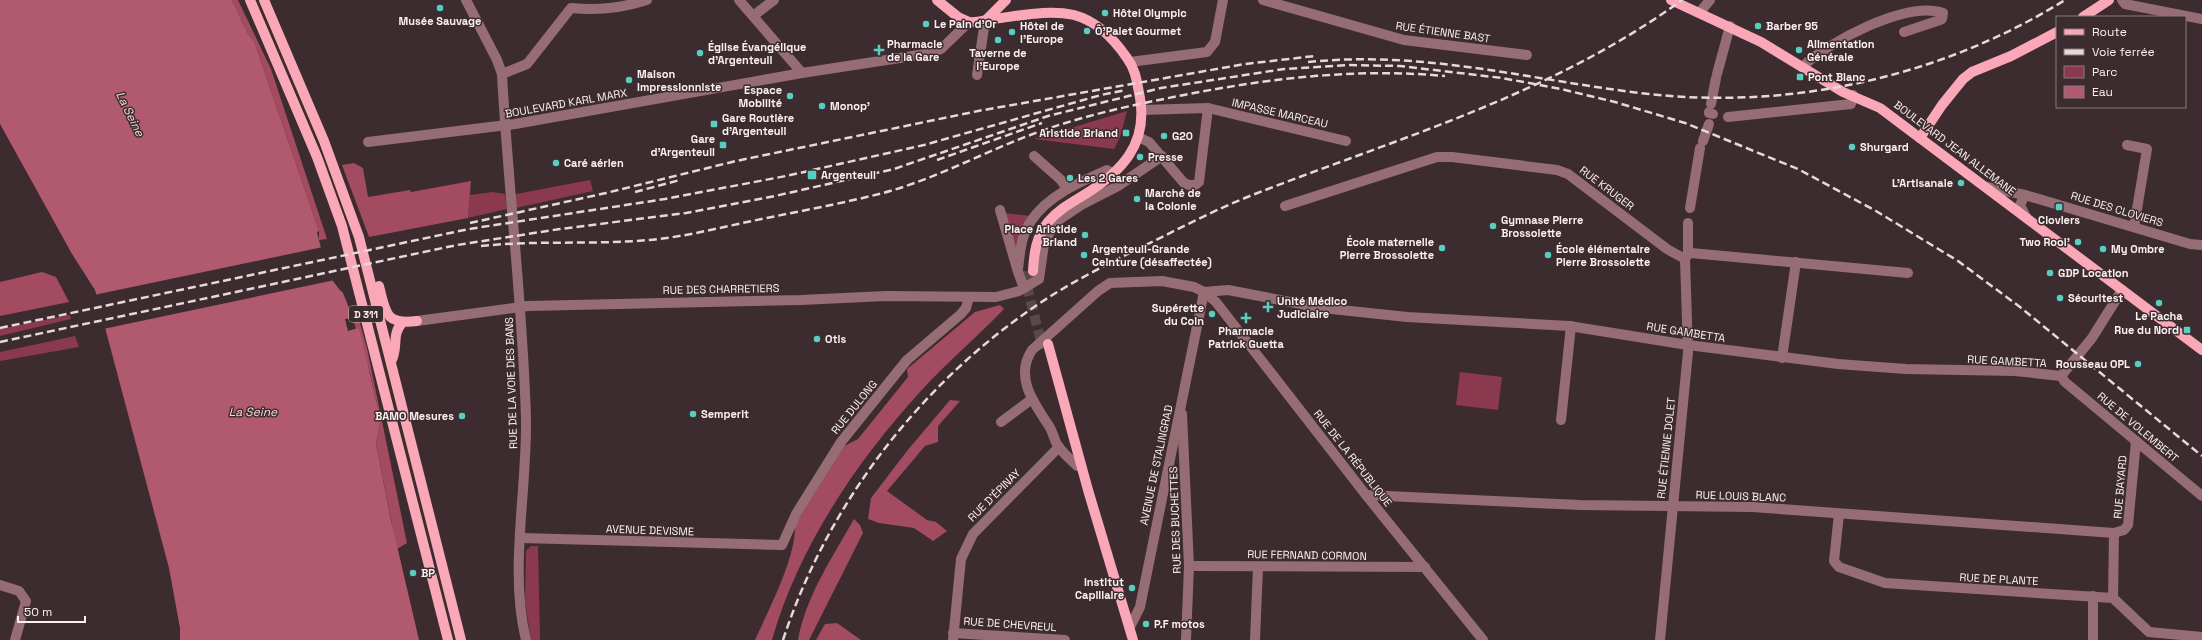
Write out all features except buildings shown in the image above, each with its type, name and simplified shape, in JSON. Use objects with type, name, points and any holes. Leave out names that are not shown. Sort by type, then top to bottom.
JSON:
[{"type":"main road","name":"D 311","points":[[250,0],[317,158],[342,226],[448,640]]},
{"type":"main road","name":"D 311","points":[[264,0],[332,161],[366,262],[461,640]]},
{"type":"main road","points":[[937,0],[958,17],[969,22],[1015,16],[1058,13],[1083,18],[1110,36],[1135,71],[1142,110],[1142,124],[1138,137],[1126,160],[1110,178],[1060,211],[1048,222],[1036,244],[1026,270]]},
{"type":"main road","points":[[985,20],[1006,0]]},
{"type":"main road","points":[[1010,0],[1015,16]]},
{"type":"main road","name":"BOULEVARD JEAN ALLEMANE","points":[[1671,0],[1700,12],[1761,42],[1843,92],[1853,95],[1880,108],[2202,350]]},
{"type":"main road","points":[[2085,16],[2109,0]]},
{"type":"main road","points":[[1920,138],[1942,105],[1963,79],[1972,72],[2011,56],[2056,33]]},
{"type":"main road","points":[[1026,270],[1033,240],[1046,217],[1068,200],[1112,172],[1126,160]]},
{"type":"main road","points":[[366,262],[376,273],[386,314],[391,319],[402,323],[417,321]]},
{"type":"main road","points":[[391,362],[396,352],[395,338],[398,328],[402,323]]},
{"type":"main road","points":[[1088,490],[1077,466],[1045,347],[1130,627],[1133,640]]},
{"type":"street","name":"RUE DE LA VOIE DES BANS","points":[[466,0],[497,60],[502,74],[520,307],[526,420],[519,603],[526,640]]},
{"type":"street","points":[[502,74],[527,64],[569,4],[593,11],[633,5],[647,0]]},
{"type":"street","points":[[739,0],[802,73]]},
{"type":"street","points":[[753,16],[774,0]]},
{"type":"street","points":[[1130,62],[1207,52],[1215,42],[1223,0]]},
{"type":"street","name":"RUE ÉTIENNE BAST","points":[[1263,0],[1404,40],[1527,55]]},
{"type":"street","points":[[1700,12],[1710,0]]},
{"type":"street","points":[[2122,0],[2125,4],[2202,19]]},
{"type":"street","points":[[1802,67],[1820,50],[1882,14],[1908,8],[1928,9],[1943,13],[1940,20],[1904,32]]},
{"type":"street","points":[[978,75],[985,20]]},
{"type":"street","name":"BOULEVARD KARL MARX","points":[[368,142],[505,126],[802,73],[932,53],[941,49],[969,22]]},
{"type":"street","points":[[1711,110],[1717,76],[1730,26]]},
{"type":"street","points":[[1728,117],[1851,104],[1853,95]]},
{"type":"street","points":[[1138,137],[1149,142],[1184,183],[1195,185],[1200,176],[1208,108]]},
{"type":"street","name":"IMPASSE MARCEAU","points":[[1142,110],[1208,108],[1346,141]]},
{"type":"street","points":[[1690,208],[1701,144],[1709,124]]},
{"type":"street","points":[[2127,145],[2147,149],[2134,227]]},
{"type":"street","points":[[1034,156],[1061,180],[1067,189]]},
{"type":"street","points":[[1024,288],[1040,276],[1041,252],[1048,235],[1054,226],[1072,211],[1118,186],[1162,156]]},
{"type":"street","name":"RUE KRUGER","points":[[1285,206],[1437,157],[1452,157],[1557,170],[1578,181],[1667,249],[1686,256],[1796,262],[1908,273]]},
{"type":"street","points":[[1024,288],[1026,270],[1021,247],[1030,222],[1041,210],[1067,189],[1106,170],[1112,172]]},
{"type":"street","name":"RUE DES CLOVIERS","points":[[1987,187],[2025,195],[2190,244],[2202,245]]},
{"type":"street","points":[[2025,195],[2020,205],[2026,217]]},
{"type":"street","points":[[1000,210],[1026,270]]},
{"type":"street","name":"RUE ÉTIENNE DOLET","points":[[1660,640],[1688,345],[1686,256],[1688,223]]},
{"type":"street","points":[[1782,358],[1796,262]]},
{"type":"street","points":[[1077,466],[1059,447],[1051,429],[1032,399],[1025,379],[1025,365],[1032,350],[1098,291],[1110,283],[1127,281],[1162,281],[1183,284],[1204,292]]},
{"type":"street","name":"RUE DES CHARRETIERS","points":[[417,321],[528,306],[801,300],[886,296],[1005,296],[1024,288]]},
{"type":"street","name":"RUE GAMBETTA","points":[[1204,292],[1228,290],[1322,308],[1407,317],[1571,326],[1688,345],[1782,358],[1906,369],[2065,372]]},
{"type":"street","points":[[2065,372],[2084,348],[2122,290]]},
{"type":"street","name":"AVENUE DE STALINGRAD","points":[[1130,627],[1140,607],[1204,292]]},
{"type":"street","name":"RUE DE LA RÉPUBLIQUE","points":[[1204,292],[1216,302],[1366,495],[1483,640]]},
{"type":"street","name":"RUE DULONG","points":[[777,546],[785,542],[796,514],[841,442],[907,360],[961,314],[966,308],[969,297]]},
{"type":"street","points":[[1561,420],[1571,326]]},
{"type":"street","name":"RUE DE VOLEMBERT","points":[[2065,372],[2065,382],[2202,496]]},
{"type":"street","points":[[1001,422],[1032,399]]},
{"type":"street","name":"RUE DES BUCHETTES","points":[[1182,400],[1189,566],[1186,640]]},
{"type":"street","name":"RUE BAYARD","points":[[2113,598],[2114,533],[2124,530],[2128,525],[2136,441]]},
{"type":"street","name":"RUE D'ÉPINAY","points":[[953,636],[962,559],[973,534],[1059,447]]},
{"type":"street","name":"RUE LOUIS BLANC","points":[[1366,495],[1580,505],[1752,507],[2114,533]]},
{"type":"street","name":"RUE DE PLANTE","points":[[1839,514],[1834,560],[1839,567],[1868,579],[1885,583],[1918,586],[2113,598]]},
{"type":"street","name":"AVENUE DEVISME","points":[[521,538],[777,546]]},
{"type":"street","name":"RUE FERNAND CORMON","points":[[1189,566],[1425,567]]},
{"type":"street","points":[[1256,640],[1258,567]]},
{"type":"street","points":[[0,586],[19,591],[24,597],[26,606],[15,640]]},
{"type":"street","points":[[2093,640],[2094,596]]},
{"type":"street","points":[[2113,598],[2149,632],[2202,637]]},
{"type":"street","name":"RUE DE CHEVREUL","points":[[953,636],[1065,640]]},
{"type":"green space","points":[[1127,111],[1120,137],[1114,149],[1034,139]]},
{"type":"green space","points":[[590,180],[593,191],[516,208],[516,194]]},
{"type":"green space","points":[[493,192],[505,194],[507,209],[468,218],[470,195]]},
{"type":"green space","points":[[1005,213],[1031,216],[1016,246],[1014,245]]},
{"type":"green space","points":[[70,315],[71,319],[0,336],[0,329]]},
{"type":"green space","points":[[75,336],[79,347],[0,361],[0,352]]},
{"type":"green space","points":[[1460,372],[1502,377],[1498,410],[1456,405]]},
{"type":"green space","points":[[531,546],[538,546],[540,640],[531,640],[525,602],[526,551]]},
{"type":"shaded area","points":[[232,0],[238,0],[271,69],[327,239],[319,240],[319,231],[254,41],[248,34]]},
{"type":"shaded area","points":[[354,163],[363,168],[368,197],[410,190],[411,192],[471,181],[468,218],[369,237],[342,165]]},
{"type":"shaded area","points":[[42,272],[56,277],[69,302],[0,316],[0,282]]},
{"type":"shaded area","points":[[1000,305],[1004,309],[930,381],[896,419],[852,477],[813,540],[797,572],[783,606],[772,640],[755,640],[781,583],[791,553],[795,525],[844,446],[858,439],[908,377],[907,369],[975,312]]},
{"type":"shaded area","points":[[356,309],[367,348],[407,543],[397,549],[376,444],[380,422],[378,408],[370,373],[350,310]]},
{"type":"shaded area","points":[[950,400],[960,401],[938,426],[938,442],[925,446],[887,491],[927,520],[936,522],[947,531],[933,541],[914,528],[879,523],[868,519],[871,498],[907,451]]},
{"type":"shaded area","points":[[854,519],[860,525],[863,533],[809,640],[798,640],[813,593]]},
{"type":"shaded area","points":[[837,623],[861,640],[816,640],[825,624]]},
{"type":"water","name":"La Seine","points":[[0,0],[232,0],[248,34],[254,41],[319,231],[317,232],[327,273],[343,293],[353,318],[345,319],[348,331],[358,328],[360,332],[380,422],[376,444],[391,520],[419,640],[180,640],[180,628],[169,568],[95,290],[72,254],[0,124]]},
{"type":"pier","points":[[323,247],[329,270],[335,280],[103,329],[94,295]]},
{"type":"tunnel","points":[[1028,271],[1028,291],[1043,349]]},
{"type":"railway","points":[[783,640],[803,588],[827,538],[856,489],[888,444],[925,401],[965,362],[1008,326],[1054,294],[1079,280],[1117,259],[1205,216],[1255,194],[1475,111],[1529,88],[1581,62],[1633,33],[1682,0]]},
{"type":"railway","points":[[1308,62],[1353,59],[1438,63],[1649,94],[1703,98],[1758,97],[1812,91],[1865,82],[1918,67],[1969,49],[2018,27],[2065,0]]},
{"type":"railway","points":[[470,223],[606,193],[736,161],[978,111],[1245,64],[1315,56]]},
{"type":"railway","points":[[0,342],[457,245],[560,229],[686,213],[775,196],[894,169],[1048,116],[1161,88],[1284,69],[1348,65],[1400,66],[1502,78],[1561,89],[1615,102],[1685,123],[1798,169],[1876,211],[1958,261],[2020,307],[2202,456]]},
{"type":"railway","points":[[481,246],[523,243],[607,242],[662,239],[834,204],[883,193],[924,180],[1004,146],[1061,124],[1096,114],[1166,98],[1216,89],[1281,79],[1346,74],[1379,73],[1445,76]]},
{"type":"railway","points":[[0,328],[469,229],[665,199],[786,176],[924,145],[1101,95],[1126,90]]},
{"type":"railway","points":[[937,160],[1042,123]]},
{"type":"railway","points":[[635,192],[680,180]]},
{"type":"place","name":"Musée Sauvage","points":[[440,8]]},
{"type":"place","name":"Hôtel Olympic","points":[[1105,13]]},
{"type":"place","name":"Le Pain d'Or","points":[[926,24]]},
{"type":"place","name":"Barber 95","points":[[1758,26]]},
{"type":"place","name":"Ô'Palet Gourmet","points":[[1087,31]]},
{"type":"place","name":"Hôtel de l'Europe","points":[[1012,32]]},
{"type":"place","name":"Taverne de l'Europe","points":[[998,40]]},
{"type":"place","name":"Pharmacie de la Gare","points":[[879,50]]},
{"type":"place","name":"Alimentation Générale","points":[[1799,50]]},
{"type":"place","name":"Église Évangélique d'Argenteuil","points":[[700,53]]},
{"type":"place","name":"Pont Blanc","points":[[1800,77]]},
{"type":"place","name":"Maison Impressionniste","points":[[629,80]]},
{"type":"place","name":"Espace Mobilité","points":[[790,96]]},
{"type":"place","name":"Monop'","points":[[822,106]]},
{"type":"place","name":"Gare Routière d'Argenteuil","points":[[714,124]]},
{"type":"place","name":"Aristide Briand","points":[[1126,133]]},
{"type":"place","name":"G20","points":[[1164,136]]},
{"type":"place","name":"Gare d'Argenteuil","points":[[723,145]]},
{"type":"place","name":"Shurgard","points":[[1852,147]]},
{"type":"place","name":"Presse","points":[[1140,157]]},
{"type":"place","name":"Caré aérien","points":[[556,163]]},
{"type":"place","name":"Argenteuil","points":[[812,175]]},
{"type":"place","name":"Les 2 Gares","points":[[1070,178]]},
{"type":"place","name":"L'Artisanale","points":[[1961,183]]},
{"type":"place","name":"Marché de la Colonie","points":[[1137,199]]},
{"type":"place","name":"Cloviers","points":[[2059,207]]},
{"type":"place","name":"Gymnase Pierre Brossolette","points":[[1493,226]]},
{"type":"place","name":"Place Aristide Briand","points":[[1085,235]]},
{"type":"place","name":"Two Rool'","points":[[2078,242]]},
{"type":"place","name":"École maternelle Pierre Brossolette","points":[[1442,248]]},
{"type":"place","name":"My Ombre","points":[[2103,249]]},
{"type":"place","name":"Argenteuil-Grande Ceinture (désaffectée)","points":[[1084,255]]},
{"type":"place","name":"École élémentaire Pierre Brossolette","points":[[1548,255]]},
{"type":"place","name":"GDP Location","points":[[2050,273]]},
{"type":"place","name":"Sécuritest","points":[[2060,298]]},
{"type":"place","name":"Le Pacha","points":[[2159,303]]},
{"type":"place","name":"Unité Médico Judiciaire","points":[[1268,307]]},
{"type":"place","name":"Supérette du Coin","points":[[1212,314]]},
{"type":"place","name":"Pharmacie Patrick Guetta","points":[[1246,318]]},
{"type":"place","name":"Rue du Nord","points":[[2187,330]]},
{"type":"place","name":"Otis","points":[[817,339]]},
{"type":"place","name":"Rousseau OPL","points":[[2138,364]]},
{"type":"place","name":"Semperit","points":[[693,414]]},
{"type":"place","name":"BAMO Mesures","points":[[462,416]]},
{"type":"place","name":"BP","points":[[413,573]]},
{"type":"place","name":"Institut Capillaire","points":[[1132,588]]},
{"type":"place","name":"P.F motos","points":[[1146,624]]}]
